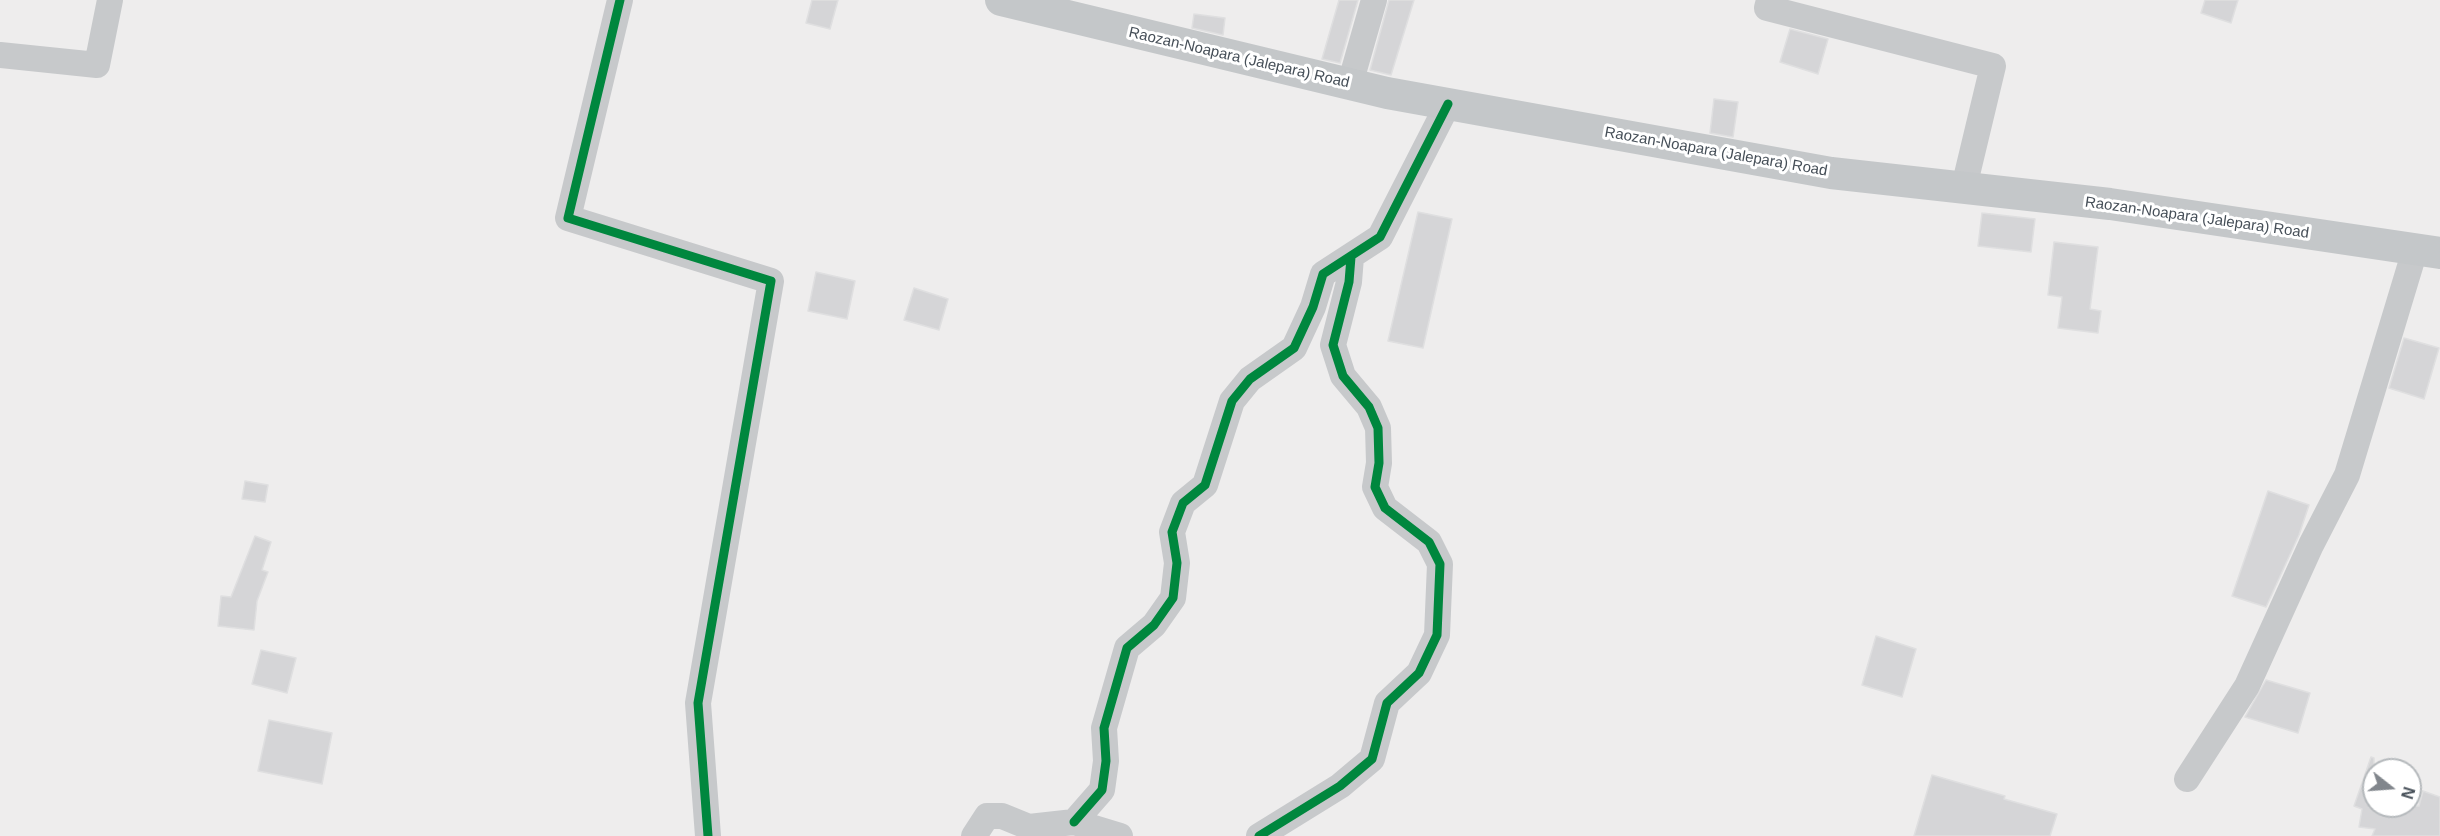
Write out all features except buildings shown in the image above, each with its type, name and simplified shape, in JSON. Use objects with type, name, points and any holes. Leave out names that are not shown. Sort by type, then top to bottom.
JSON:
[{"type":"main road","name":"Raozan-Noapara (Jalepara) Road","points":[[1001,0],[1350,84],[1448,104],[1832,173],[2110,204],[2428,251]]},
{"type":"street","points":[[0,55],[97,65],[110,0]]},
{"type":"street","points":[[620,0],[568,218],[771,281],[698,703],[708,836]]},
{"type":"street","points":[[1350,84],[1374,0]]},
{"type":"street","points":[[1769,0],[1767,8],[1993,66],[1964,188]]},
{"type":"street","points":[[1074,822],[1102,790],[1106,761],[1104,728],[1127,648],[1154,625],[1173,598],[1178,563],[1172,532],[1183,503],[1205,485],[1232,401],[1250,379],[1294,348],[1313,307],[1323,274],[1380,237],[1448,104]]},
{"type":"street","points":[[2187,779],[2247,686],[2311,545],[2347,475],[2428,251]]},
{"type":"street","points":[[1259,836],[1340,786],[1372,759],[1387,703],[1419,673],[1437,635],[1440,564],[1429,542],[1385,508],[1376,487],[1379,463],[1378,428],[1369,406],[1343,376],[1333,345],[1349,282],[1351,257]]},
{"type":"street","points":[[974,836],[987,816],[1002,816],[1029,827],[1074,822],[1120,836]]},
{"type":"cycle path","points":[[620,0],[568,218],[771,281],[698,703],[708,836]]},
{"type":"cycle path","points":[[1074,822],[1102,790],[1106,761],[1104,728],[1127,648],[1154,625],[1173,598],[1177,563],[1172,532],[1183,503],[1205,485],[1232,401],[1250,379],[1294,348],[1313,307],[1323,274],[1380,237],[1448,104]]},
{"type":"cycle path","points":[[1259,836],[1340,786],[1372,759],[1387,703],[1419,673],[1437,635],[1440,564],[1429,542],[1385,508],[1375,487],[1379,463],[1378,428],[1369,407],[1343,376],[1333,345],[1349,282],[1351,257]]}]
